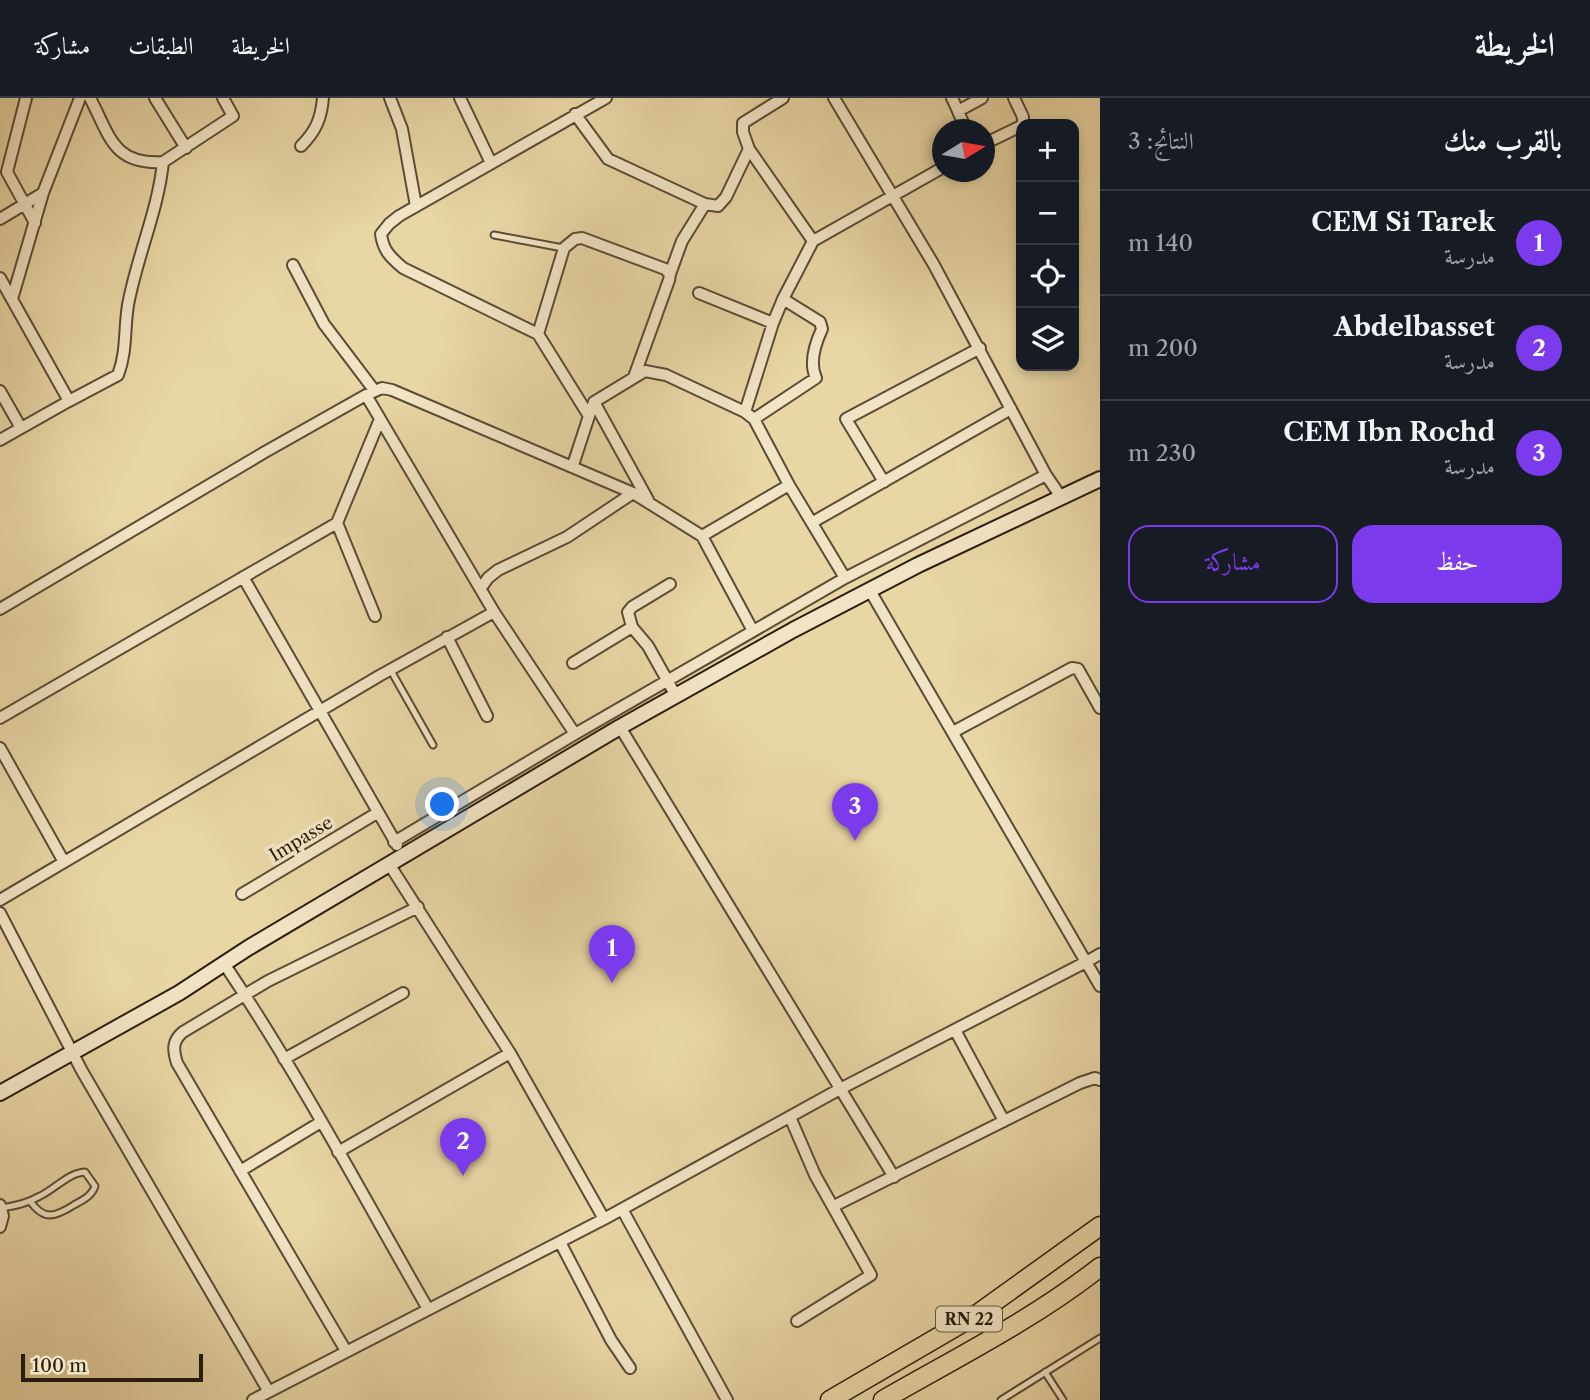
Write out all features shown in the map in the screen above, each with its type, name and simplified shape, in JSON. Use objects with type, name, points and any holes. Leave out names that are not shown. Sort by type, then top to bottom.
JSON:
[{"type":"highway","name":"RN 22","points":[[830,1400],[976,1315],[1100,1226]]},
{"type":"highway","name":"RN 22","points":[[883,1400],[1012,1325],[1100,1267]]},
{"type":"main road","points":[[0,1093],[179,993],[248,948],[620,727],[869,589],[1100,479]]},
{"type":"street","points":[[26,98],[7,172],[35,223]]},
{"type":"street","points":[[12,299],[43,193],[80,98]]},
{"type":"street","points":[[90,98],[116,148],[123,155],[143,162],[163,162],[233,116],[223,98]]},
{"type":"street","points":[[155,98],[186,148]]},
{"type":"street","points":[[302,146],[315,132],[322,114],[323,98]]},
{"type":"street","points":[[390,98],[402,129],[416,206]]},
{"type":"street","points":[[460,98],[491,163]]},
{"type":"street","points":[[589,416],[538,334],[403,268],[389,257],[381,234],[389,223],[575,114],[585,103],[606,98]]},
{"type":"street","points":[[783,98],[743,123],[743,132],[749,149],[813,241]]},
{"type":"street","points":[[834,98],[934,264],[1046,475],[1061,497]]},
{"type":"street","points":[[952,98],[961,119]]},
{"type":"street","points":[[958,111],[982,98]]},
{"type":"street","points":[[1014,98],[1023,119]]},
{"type":"street","points":[[575,114],[608,159],[705,204],[718,206],[726,197],[749,149]]},
{"type":"street","points":[[995,139],[1016,128]]},
{"type":"street","points":[[0,440],[118,375],[122,366],[128,308],[158,196],[163,162]]},
{"type":"street","points":[[749,415],[773,323],[813,241],[932,174]]},
{"type":"street","points":[[0,219],[43,193]]},
{"type":"street","points":[[634,377],[681,241],[705,204]]},
{"type":"street","points":[[538,334],[564,248],[575,239],[582,238],[665,269],[670,274]]},
{"type":"street","points":[[293,265],[324,324],[370,393],[380,419],[494,612],[575,734]]},
{"type":"street","points":[[0,278],[69,401]]},
{"type":"street","points":[[699,293],[773,323]]},
{"type":"street","points":[[749,415],[816,378],[813,372],[815,345],[822,329],[820,322],[783,299]]},
{"type":"street","points":[[884,482],[846,419],[980,348]]},
{"type":"street","points":[[573,466],[594,402],[645,371],[666,375],[749,415],[845,578]]},
{"type":"street","points":[[0,609],[245,463],[370,393],[392,390],[633,493],[702,536],[753,631]]},
{"type":"street","points":[[0,391],[21,428]]},
{"type":"street","points":[[594,402],[649,502]]},
{"type":"street","points":[[813,522],[1011,409]]},
{"type":"street","points":[[0,718],[337,523],[380,419]]},
{"type":"street","points":[[394,842],[845,578],[1046,475]]},
{"type":"street","points":[[702,536],[789,485]]},
{"type":"street","points":[[481,588],[498,570],[567,537],[633,493]]},
{"type":"street","points":[[337,523],[375,616]]},
{"type":"street","points":[[243,577],[403,856]]},
{"type":"street","points":[[670,584],[628,612],[632,627],[648,646],[676,696]]},
{"type":"street","points":[[869,589],[1100,986]]},
{"type":"street","points":[[0,900],[390,669],[494,612]]},
{"type":"street","points":[[573,663],[632,627]]},
{"type":"street","points":[[447,637],[487,716]]},
{"type":"street","points":[[953,732],[1072,668],[1077,669],[1100,708]]},
{"type":"street","points":[[620,727],[894,1177]]},
{"type":"street","points":[[0,748],[64,862]]},
{"type":"street","name":"Impasse","points":[[242,894],[377,813]]},
{"type":"street","points":[[390,864],[510,1053],[604,1219]]},
{"type":"street","points":[[346,1351],[189,1085],[173,1050],[177,1037],[245,994],[418,907]]},
{"type":"street","points":[[0,913],[82,1071],[269,1392]]},
{"type":"street","points":[[253,1400],[604,1219],[840,1089],[1100,954]]},
{"type":"street","points":[[225,965],[284,1059],[428,1309]]},
{"type":"street","points":[[284,1059],[403,993]]},
{"type":"street","points":[[955,1030],[1004,1121]]},
{"type":"street","points":[[338,1152],[510,1053]]},
{"type":"street","points":[[834,1206],[1080,1083],[1095,1078],[1100,1080]]},
{"type":"street","points":[[790,1117],[815,1175],[871,1275],[797,1321]]},
{"type":"street","points":[[240,1171],[321,1122]]},
{"type":"street","points":[[0,1227],[4,1216],[1,1206]]},
{"type":"street","points":[[622,1209],[727,1400]]},
{"type":"street","points":[[559,1242],[611,1340],[630,1367]]},
{"type":"lane","points":[[494,235],[564,248]]},
{"type":"lane","points":[[390,669],[433,745]]},
{"type":"lane","points":[[1,1206],[30,1201],[77,1172],[85,1172],[95,1186],[88,1197],[59,1214],[48,1215],[37,1211],[30,1201]]},
{"type":"lane","points":[[1001,1400],[1100,1338]]},
{"type":"lane","points":[[1045,1372],[1063,1400]]},
{"type":"place","name":"CEM Ibn Rochd","points":[[855,841]]},
{"type":"place","name":"CEM Si Tarek","points":[[612,983]]},
{"type":"place","name":"Abdelbasset","points":[[463,1176]]}]
